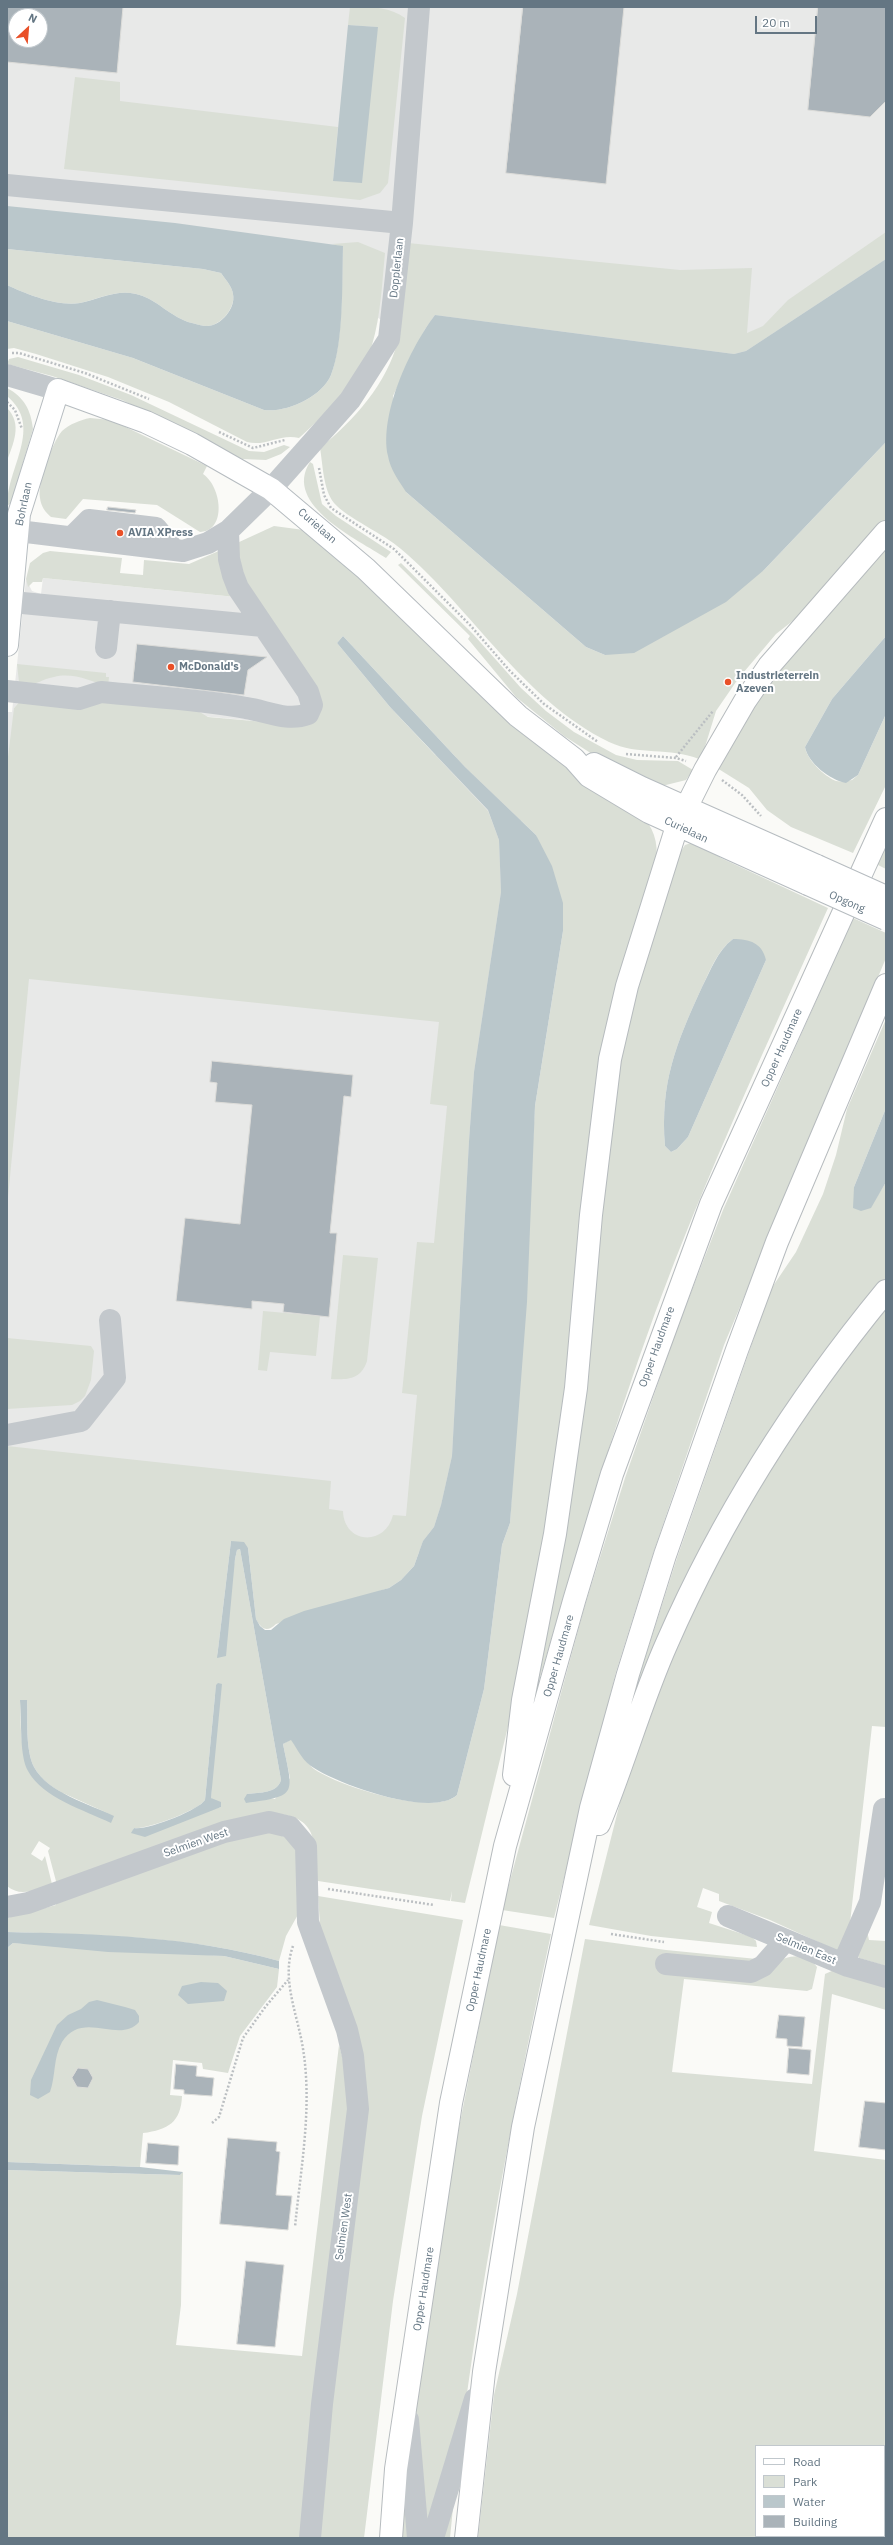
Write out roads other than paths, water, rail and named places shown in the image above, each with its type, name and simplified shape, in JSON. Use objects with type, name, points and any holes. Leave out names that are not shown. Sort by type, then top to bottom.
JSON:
[{"type":"main road","name":"Curielaan","points":[[58,390],[146,422],[192,444],[271,489],[366,569],[460,658],[518,716],[574,759],[590,776],[643,809],[682,817],[813,875]]},
{"type":"main road","name":"Bohrlaan","points":[[7,645],[12,602],[15,520],[58,390]]},
{"type":"main road","points":[[505,1846],[523,1700],[556,1534],[576,1388],[591,1215],[610,1059],[627,986],[682,817],[705,770],[745,701],[769,666],[886,532]]},
{"type":"main road","name":"Opper Haudmare","points":[[391,2538],[396,2469],[451,2103],[505,1846],[612,1474],[667,1319],[711,1204],[886,819]]},
{"type":"main road","name":"Opgong","points":[[813,875],[886,897]]},
{"type":"main road","name":"Opgong","points":[[813,875],[886,919]]},
{"type":"main road","points":[[466,2538],[484,2372],[524,2127],[591,1808],[626,1682],[665,1555],[777,1242],[886,985]]},
{"type":"main road","points":[[573,1888],[622,1768],[666,1644],[700,1572],[747,1486],[778,1434],[810,1389],[886,1291]]},
{"type":"street","name":"Dopplerlaan","points":[[15,520],[72,537],[89,520],[156,528],[174,550],[183,551],[208,543],[228,531],[271,489],[350,400],[389,339],[402,223],[419,7]]},
{"type":"street","points":[[7,186],[402,223]]},
{"type":"street","name":"Curielaan","points":[[7,374],[58,390]]},
{"type":"street","points":[[7,691],[79,699],[101,692],[246,708],[274,716],[299,718],[308,714],[312,705],[308,692],[263,626],[233,576],[228,531]]},
{"type":"street","points":[[12,602],[263,626]]},
{"type":"street","points":[[106,648],[110,611]]},
{"type":"street","points":[[7,1435],[81,1421],[115,1378],[110,1320]]},
{"type":"street","points":[[843,1964],[870,1902],[884,1809]]},
{"type":"street","name":"Selmien West","points":[[7,1907],[28,1904],[224,1832],[269,1822],[290,1827],[303,1840],[307,1859],[308,1922],[347,2030],[353,2056],[358,2109],[322,2404],[310,2538]]},
{"type":"street","name":"Selmien East","points":[[728,1916],[843,1964],[886,1976]]},
{"type":"street","points":[[666,1964],[751,1972],[763,1966],[786,1940]]},
{"type":"street","points":[[434,2538],[484,2372]]},
{"type":"street","points":[[406,2404],[418,2538]]},
{"type":"water","points":[[348,25],[378,27],[362,183],[333,181]]},
{"type":"water","points":[[7,206],[175,223],[343,246],[340,329],[338,346],[331,375],[320,390],[312,397],[282,409],[264,410],[133,358],[7,321],[7,285],[43,299],[72,304],[108,295],[122,293],[136,294],[143,296],[177,317],[205,326],[212,325],[222,320],[230,310],[233,294],[231,288],[221,273],[203,269],[7,249]]},
{"type":"water","points":[[886,259],[886,442],[764,570],[726,602],[634,653],[605,655],[586,647],[406,492],[391,466],[386,439],[392,402],[407,363],[425,329],[435,315],[734,354],[746,351]]},
{"type":"water","points":[[343,636],[465,767],[536,835],[552,866],[563,903],[563,931],[535,1106],[527,1302],[510,1523],[502,1545],[484,1689],[457,1795],[445,1801],[428,1803],[408,1801],[364,1790],[344,1783],[310,1765],[301,1756],[291,1740],[283,1744],[289,1773],[290,1783],[288,1790],[276,1798],[246,1803],[244,1799],[247,1794],[272,1790],[279,1785],[281,1780],[240,1549],[237,1550],[235,1559],[226,1656],[217,1658],[231,1541],[244,1542],[248,1548],[256,1619],[260,1626],[265,1630],[271,1630],[284,1619],[304,1611],[389,1588],[401,1580],[414,1566],[423,1541],[434,1527],[441,1505],[452,1456],[474,1072],[501,892],[499,840],[488,810],[390,707],[337,643]]},
{"type":"water","points":[[886,636],[886,714],[858,775],[846,783],[827,775],[815,765],[810,759],[805,747],[832,699]]},
{"type":"water","points":[[733,939],[745,940],[754,943],[762,950],[766,960],[688,1137],[677,1149],[671,1152],[665,1146],[664,1123],[665,1102],[672,1064],[685,1027],[702,987],[719,955],[727,944]]},
{"type":"water","points":[[886,1108],[886,1182],[871,1208],[861,1211],[853,1208],[854,1187]]},
{"type":"water","points":[[218,1683],[222,1684],[211,1798],[221,1802],[221,1807],[145,1837],[131,1833],[134,1828],[149,1826],[172,1819],[193,1809],[205,1800],[216,1685]]},
{"type":"water","points":[[20,1700],[27,1700],[29,1752],[34,1767],[40,1776],[59,1791],[70,1797],[114,1816],[111,1823],[54,1796],[44,1789],[28,1771],[23,1756]]},
{"type":"water","points":[[7,1932],[110,1935],[178,1941],[212,1946],[279,1961],[279,1969],[224,1956],[108,1952],[13,1943],[7,1948]]},
{"type":"water","points":[[201,1982],[218,1983],[227,1991],[224,2001],[188,2004],[178,1995],[182,1986]]},
{"type":"water","points":[[97,2000],[135,2010],[139,2016],[139,2022],[131,2028],[121,2030],[90,2027],[80,2028],[71,2033],[62,2042],[59,2048],[50,2092],[38,2099],[30,2095],[31,2080],[57,2025],[68,2015],[81,2009],[89,2002]]},
{"type":"water","points":[[7,2162],[140,2167],[183,2172],[180,2175],[7,2170]]},
{"type":"place","name":"AVIA XPress","points":[[120,533]]},
{"type":"place","name":"McDonald's","points":[[171,667]]},
{"type":"place","name":"Industrieterrein Azeven","points":[[728,682]]}]
